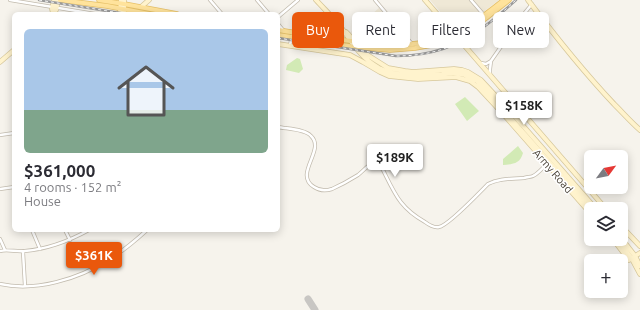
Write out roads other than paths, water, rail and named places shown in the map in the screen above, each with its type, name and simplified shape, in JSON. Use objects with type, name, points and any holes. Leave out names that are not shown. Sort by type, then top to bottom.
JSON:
[{"type":"main road","points":[[53,12],[54,0]]},
{"type":"main road","points":[[54,7],[59,0],[107,6],[123,11],[122,2]]},
{"type":"main road","points":[[102,0],[107,6]]},
{"type":"main road","points":[[102,0],[122,2],[167,12]]},
{"type":"main road","points":[[141,7],[149,0]]},
{"type":"main road","points":[[316,0],[352,40]]},
{"type":"main road","points":[[425,0],[436,12]]},
{"type":"main road","points":[[485,15],[504,0]]},
{"type":"main road","points":[[485,19],[509,0]]},
{"type":"main road","points":[[528,0],[584,72],[640,130]]},
{"type":"main road","points":[[280,30],[292,35]]},
{"type":"main road","points":[[280,35],[292,35]]},
{"type":"main road","points":[[410,44],[418,43]]},
{"type":"main road","points":[[280,44],[353,56],[389,76],[418,79],[456,77],[470,81],[515,122],[589,202]]},
{"type":"main road","points":[[357,48],[400,49],[418,47]]},
{"type":"main road","points":[[353,56],[357,48]]},
{"type":"main road","points":[[357,48],[377,62],[388,68],[396,70],[414,72],[454,69],[468,72],[477,77],[485,84],[548,163],[584,202]]},
{"type":"main road","points":[[466,48],[600,202]]},
{"type":"main road","points":[[0,62],[12,52]]},
{"type":"main road","name":"Army Road","points":[[548,163],[584,206]]},
{"type":"main road","points":[[628,233],[640,246]]},
{"type":"main road","points":[[620,246],[640,266]]},
{"type":"main road","points":[[623,246],[632,258]]},
{"type":"main road","points":[[625,246],[640,274]]},
{"type":"main road","points":[[632,258],[640,253]]},
{"type":"street","points":[[10,0],[83,12]]},
{"type":"street","points":[[210,0],[220,12]]},
{"type":"street","points":[[257,0],[267,12]]},
{"type":"street","points":[[280,15],[298,0]]},
{"type":"street","points":[[375,0],[413,44]]},
{"type":"street","points":[[471,0],[481,12]]},
{"type":"street","points":[[490,76],[491,61],[522,15],[532,4]]},
{"type":"street","points":[[280,26],[284,31]]},
{"type":"street","points":[[290,46],[292,35]]},
{"type":"street","points":[[478,62],[484,64],[491,61]]},
{"type":"street","points":[[280,127],[306,132],[313,137],[315,146],[308,168],[307,178],[308,182],[315,188],[327,191],[332,189],[359,174],[371,164],[377,163],[381,166],[396,196],[403,206],[419,219],[431,226],[438,227],[444,225],[493,181],[499,179],[532,176],[548,163]]},
{"type":"street","points":[[0,135],[12,133]]},
{"type":"street","points":[[0,189],[12,187]]},
{"type":"street","points":[[33,232],[40,249]]},
{"type":"street","points":[[66,232],[70,240]]},
{"type":"street","points":[[0,251],[6,250],[23,252],[40,249],[70,240],[85,232]]},
{"type":"street","points":[[0,284],[25,286],[48,284],[85,273],[117,255],[145,232]]},
{"type":"street","points":[[0,239],[6,250]]},
{"type":"street","points":[[23,252],[25,286]]},
{"type":"railway","points":[[39,0],[114,12]]},
{"type":"railway","points":[[280,38],[396,56],[409,56],[444,49],[465,40],[489,23],[516,0]]}]
